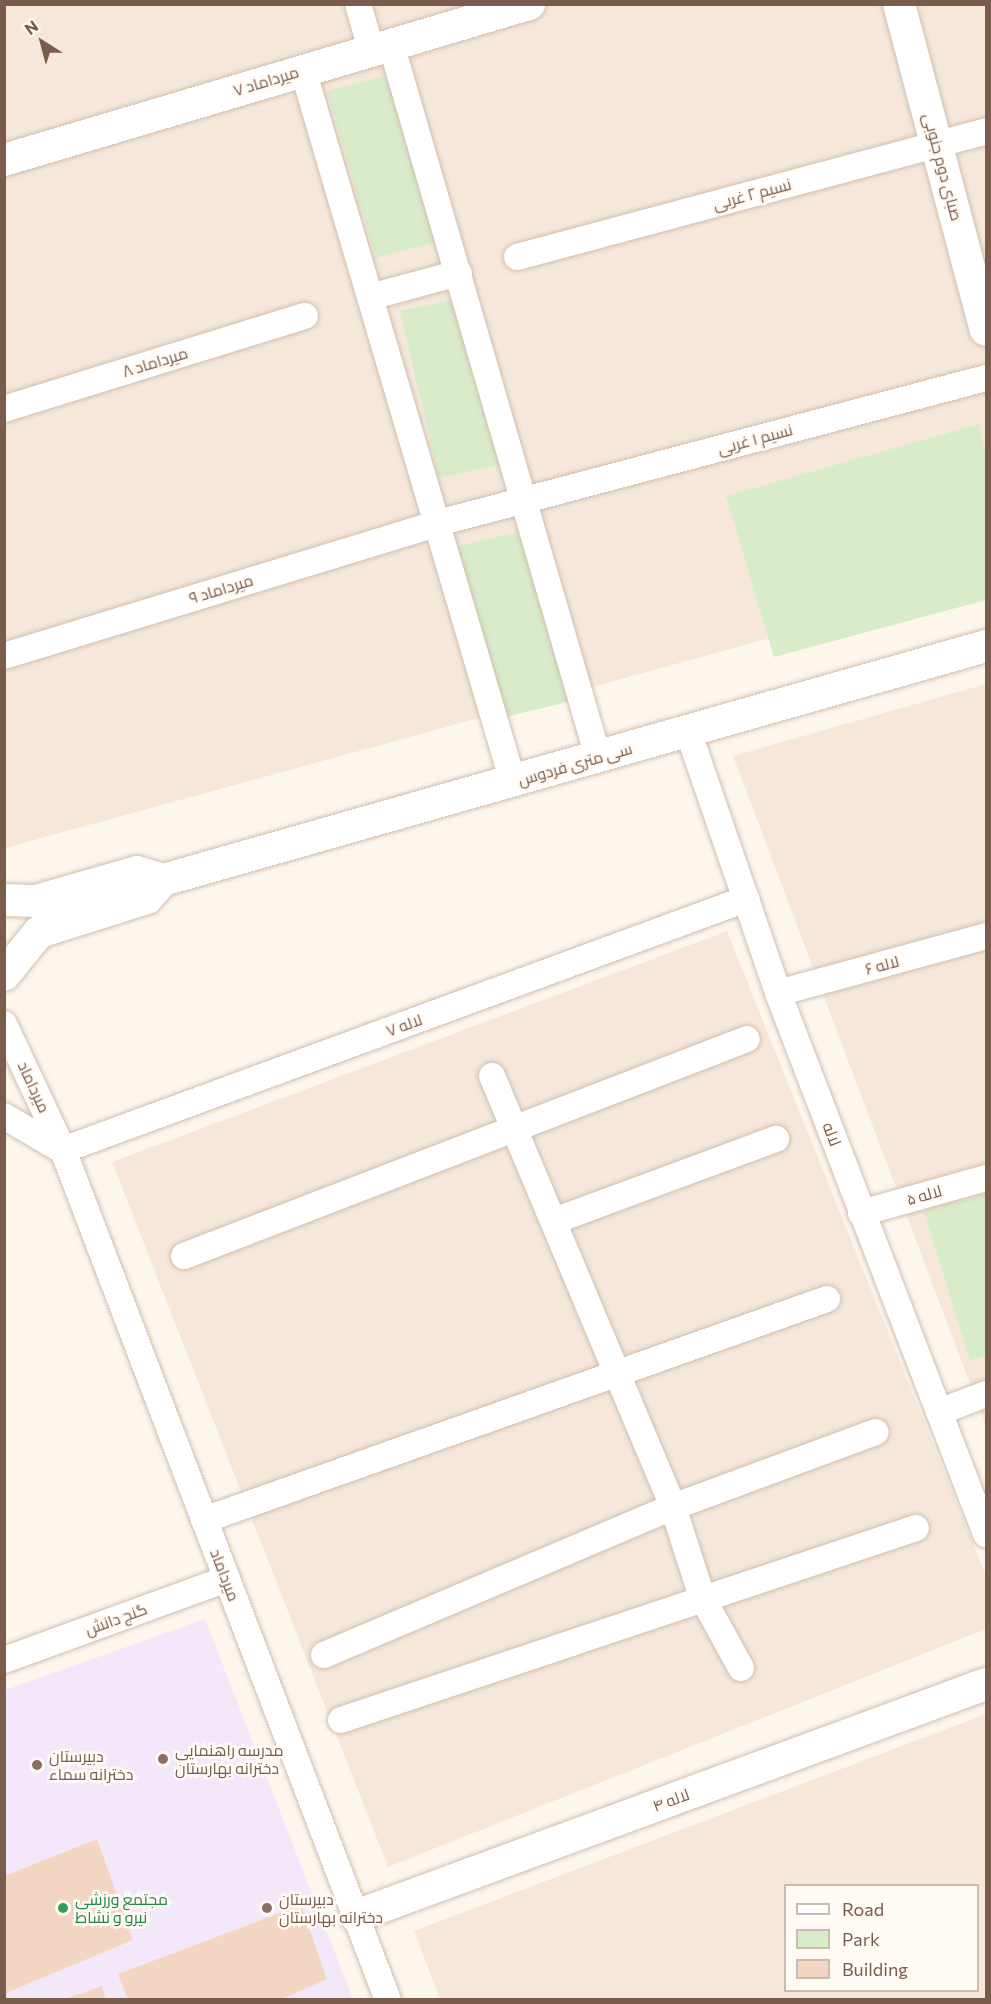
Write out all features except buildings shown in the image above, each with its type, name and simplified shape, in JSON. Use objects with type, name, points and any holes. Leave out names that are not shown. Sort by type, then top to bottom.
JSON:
[{"type":"street","points":[[357,4],[381,46],[459,273],[598,757]]},
{"type":"street","name":"میرداماد ۷","points":[[4,160],[381,46],[529,4]]},
{"type":"street","name":"صبای دوم جنوبی","points":[[899,4],[987,330]]},
{"type":"street","points":[[303,70],[513,782]]},
{"type":"street","name":"نسیم ۲ غربی","points":[[517,257],[987,131]]},
{"type":"street","points":[[370,297],[459,273]]},
{"type":"street","name":"میرداماد ۸","points":[[4,409],[305,316]]},
{"type":"street","name":"نسیم ۱ غربی","points":[[438,523],[987,378]]},
{"type":"street","name":"میرداماد ۹","points":[[4,656],[438,523]]},
{"type":"street","name":"سی متری فردوس","points":[[164,880],[987,646]]},
{"type":"street","name":"لاله","points":[[688,731],[778,993],[861,1213],[987,1534]]},
{"type":"street","points":[[4,900],[36,901],[137,872],[164,880],[147,898],[39,932],[4,975]]},
{"type":"street","name":"لاله ۷","points":[[63,1150],[746,899]]},
{"type":"street","name":"لاله ۶","points":[[778,993],[987,936]]},
{"type":"street","name":"میرداماد","points":[[4,1024],[63,1150],[388,2000]]},
{"type":"street","points":[[184,1256],[516,1131],[747,1039]]},
{"type":"street","points":[[492,1076],[673,1507],[702,1597],[741,1668]]},
{"type":"street","name":"میرداماد","points":[[4,1116],[63,1150]]},
{"type":"street","points":[[554,1221],[776,1139]]},
{"type":"street","name":"لاله ۵","points":[[861,1213],[987,1178]]},
{"type":"street","points":[[204,1520],[827,1299]]},
{"type":"street","points":[[939,1412],[987,1394]]},
{"type":"street","points":[[324,1654],[673,1507],[876,1432]]},
{"type":"street","points":[[341,1720],[702,1597],[916,1528]]},
{"type":"street","name":"گنج دانش","points":[[4,1660],[227,1579]]},
{"type":"street","name":"لاله ۴","points":[[356,1917],[987,1684]]},
{"type":"shaded area","points":[[5,5],[986,5],[986,579],[5,848]]},
{"type":"shaded area","points":[[986,684],[986,1426],[733,756]]},
{"type":"shaded area","points":[[727,931],[986,1576],[986,1629],[388,1867],[112,1162]]},
{"type":"shaded area","points":[[205,1619],[353,1999],[5,1999],[5,1994],[133,1940],[96,1839],[5,1876],[5,1690]]},
{"type":"shaded area","points":[[986,1714],[986,1999],[440,1999],[414,1931]]},
{"type":"green space","points":[[387,75],[439,241],[376,258],[327,91]]},
{"type":"green space","points":[[461,298],[501,464],[439,478],[400,311]]},
{"type":"green space","points":[[979,424],[986,455],[986,600],[774,657],[726,496]]},
{"type":"green space","points":[[520,532],[572,701],[505,717],[458,546]]},
{"type":"green space","points":[[986,1194],[986,1355],[970,1361],[924,1211]]},
{"type":"place","name":"مدرسه راهنمایی دخترانه بهارستان","points":[[163,1759]]},
{"type":"place","name":"دبیرستان دخترانه سماء","points":[[37,1765]]},
{"type":"place","name":"مجتمع ورزشی نیرو و نشاط","points":[[63,1908]]},
{"type":"place","name":"دبیرستان دخترانه بهارستان","points":[[267,1908]]}]
